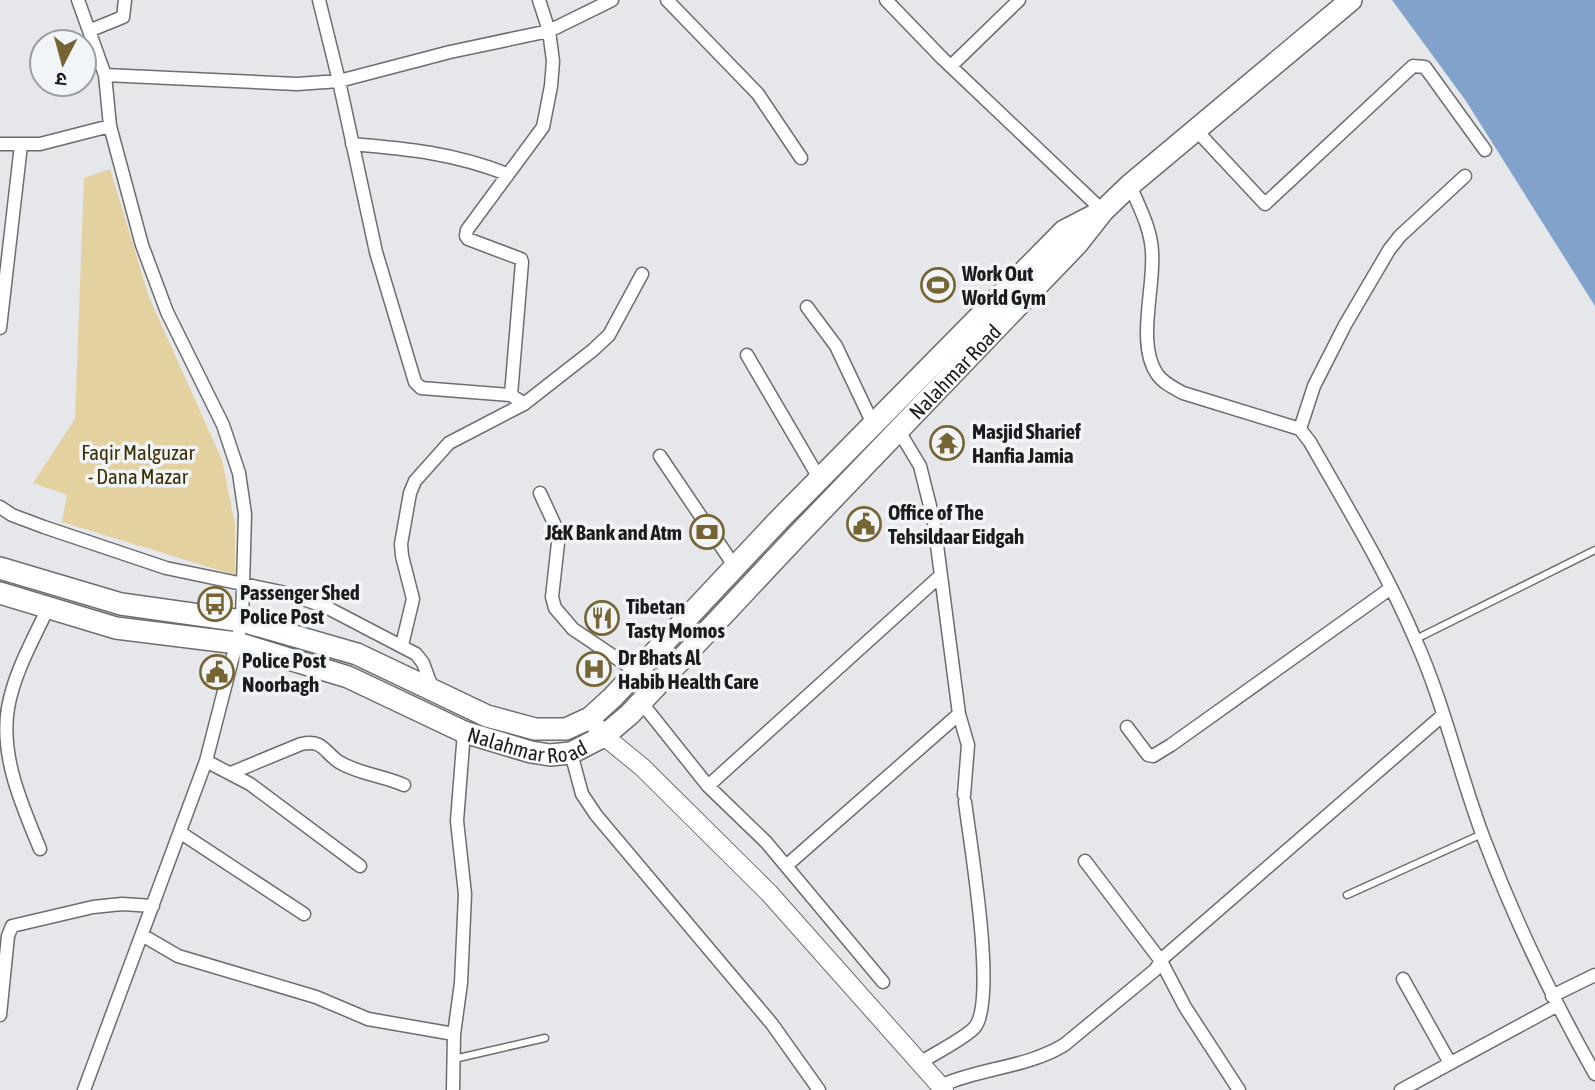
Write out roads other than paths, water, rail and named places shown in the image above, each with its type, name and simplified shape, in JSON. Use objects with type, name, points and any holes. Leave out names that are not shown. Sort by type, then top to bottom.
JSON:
[{"type":"main road","points":[[1103,211],[1130,185],[1351,0]]},
{"type":"main road","name":"Nalahmar Road","points":[[0,568],[121,604],[242,621],[357,654],[487,716],[535,729],[566,729],[590,718],[637,672],[819,478],[1064,231],[1103,211]]},
{"type":"main road","name":"Nalahmar Road","points":[[0,593],[116,628],[237,643],[348,677],[464,732],[531,752],[550,755],[571,753],[604,736],[640,702],[1077,244],[1103,211]]},
{"type":"street","points":[[78,0],[90,28]]},
{"type":"street","points":[[96,28],[121,19],[124,16],[125,0]]},
{"type":"street","points":[[318,0],[339,81],[376,252],[415,382],[421,388],[511,395],[524,404]]},
{"type":"street","points":[[511,395],[522,262],[521,259],[466,236],[467,230],[543,127],[553,61],[549,31],[539,0]]},
{"type":"street","points":[[106,75],[298,84],[339,81],[450,52],[549,31],[612,0]]},
{"type":"street","points":[[667,0],[758,94],[801,158]]},
{"type":"street","points":[[886,0],[1103,211]]},
{"type":"street","points":[[951,66],[1019,0]]},
{"type":"street","points":[[83,1090],[206,761],[242,621],[244,586],[245,514],[239,472],[223,425],[167,312],[142,245],[110,126],[106,75],[98,51]]},
{"type":"street","points":[[1196,130],[1265,204],[1413,65],[1425,67],[1485,150]]},
{"type":"street","points":[[0,144],[21,145],[68,138],[110,126]]},
{"type":"street","points":[[352,144],[441,153],[474,161],[507,174]]},
{"type":"street","points":[[0,326],[21,145]]},
{"type":"street","points":[[1300,429],[1314,386],[1389,250],[1400,236],[1465,176]]},
{"type":"street","points":[[1130,185],[1151,241],[1152,270],[1146,326],[1156,374],[1165,383],[1183,393],[1300,429],[1317,454],[1416,639],[1482,834],[1531,953],[1554,1001],[1595,1074]]},
{"type":"street","points":[[402,645],[413,599],[401,544],[410,493],[415,481],[449,443],[524,404],[593,350],[608,335],[642,274]]},
{"type":"street","points":[[807,307],[836,346],[873,424]]},
{"type":"street","points":[[747,355],[819,478]]},
{"type":"street","points":[[899,431],[920,466],[941,564],[940,576],[959,714],[968,745],[964,798],[985,964],[975,1028],[921,1062]]},
{"type":"street","points":[[660,456],[735,567]]},
{"type":"street","points":[[540,493],[559,534],[552,597],[555,608],[573,629],[637,672]]},
{"type":"street","points":[[0,507],[12,515],[44,527],[166,568],[286,593],[326,607],[416,654],[423,663],[433,691]]},
{"type":"street","points":[[708,786],[940,576]]},
{"type":"street","points":[[1127,727],[1148,755],[1153,756],[1391,588]]},
{"type":"street","points":[[40,849],[14,782],[7,748],[8,709],[19,672],[48,608]]},
{"type":"street","points":[[640,702],[708,786],[766,842],[883,982]]},
{"type":"street","points":[[786,866],[959,714]]},
{"type":"street","points":[[590,718],[604,736],[642,767],[769,893],[942,1088],[964,1076],[1050,1054],[1064,1045],[1155,970],[1161,961],[1443,715]]},
{"type":"street","points":[[453,1090],[454,1034],[461,983],[465,894],[457,821],[464,732]]},
{"type":"street","points":[[231,773],[311,742],[319,744],[346,765],[404,785]]},
{"type":"street","points":[[571,753],[582,794],[596,815],[772,1024],[820,1090]]},
{"type":"street","points":[[206,761],[231,773],[277,803],[359,866]]},
{"type":"street","points":[[181,833],[304,914]]},
{"type":"street","points":[[1085,861],[1161,961],[1185,1007],[1239,1090]]},
{"type":"street","points":[[0,1015],[8,936],[12,926],[93,907],[122,904],[153,906]]},
{"type":"street","points":[[142,935],[178,956],[316,997],[369,1018],[454,1034]]},
{"type":"street","points":[[1401,1090],[1595,975]]},
{"type":"street","points":[[1403,979],[1450,1063]]},
{"type":"lane","points":[[1416,639],[1595,550]]},
{"type":"lane","points":[[1347,895],[1482,834]]},
{"type":"lane","points":[[453,1059],[545,1038]]},
{"type":"water","points":[[1392,0],[1595,0],[1595,306],[1466,101]]},
{"type":"place","name":"Work Out World Gym","points":[[938,285]]},
{"type":"place","name":"Masjid Sharief Hanfia Jamia","points":[[947,443]]},
{"type":"place","name":"Office of The Tehsildaar Eidgah","points":[[864,524]]},
{"type":"place","name":"J&K Bank and Atm","points":[[707,532]]},
{"type":"place","name":"Passenger Shed Police Post","points":[[215,604]]},
{"type":"place","name":"Tibetan Tasty Momos","points":[[602,618]]},
{"type":"place","name":"Dr Bhats Al Habib Health Care","points":[[594,669]]},
{"type":"place","name":"Police Post Noorbagh","points":[[217,672]]},
{"type":"park label","name":"Faqir Malguzar - Dana Mazar","points":[[138,464]]}]
